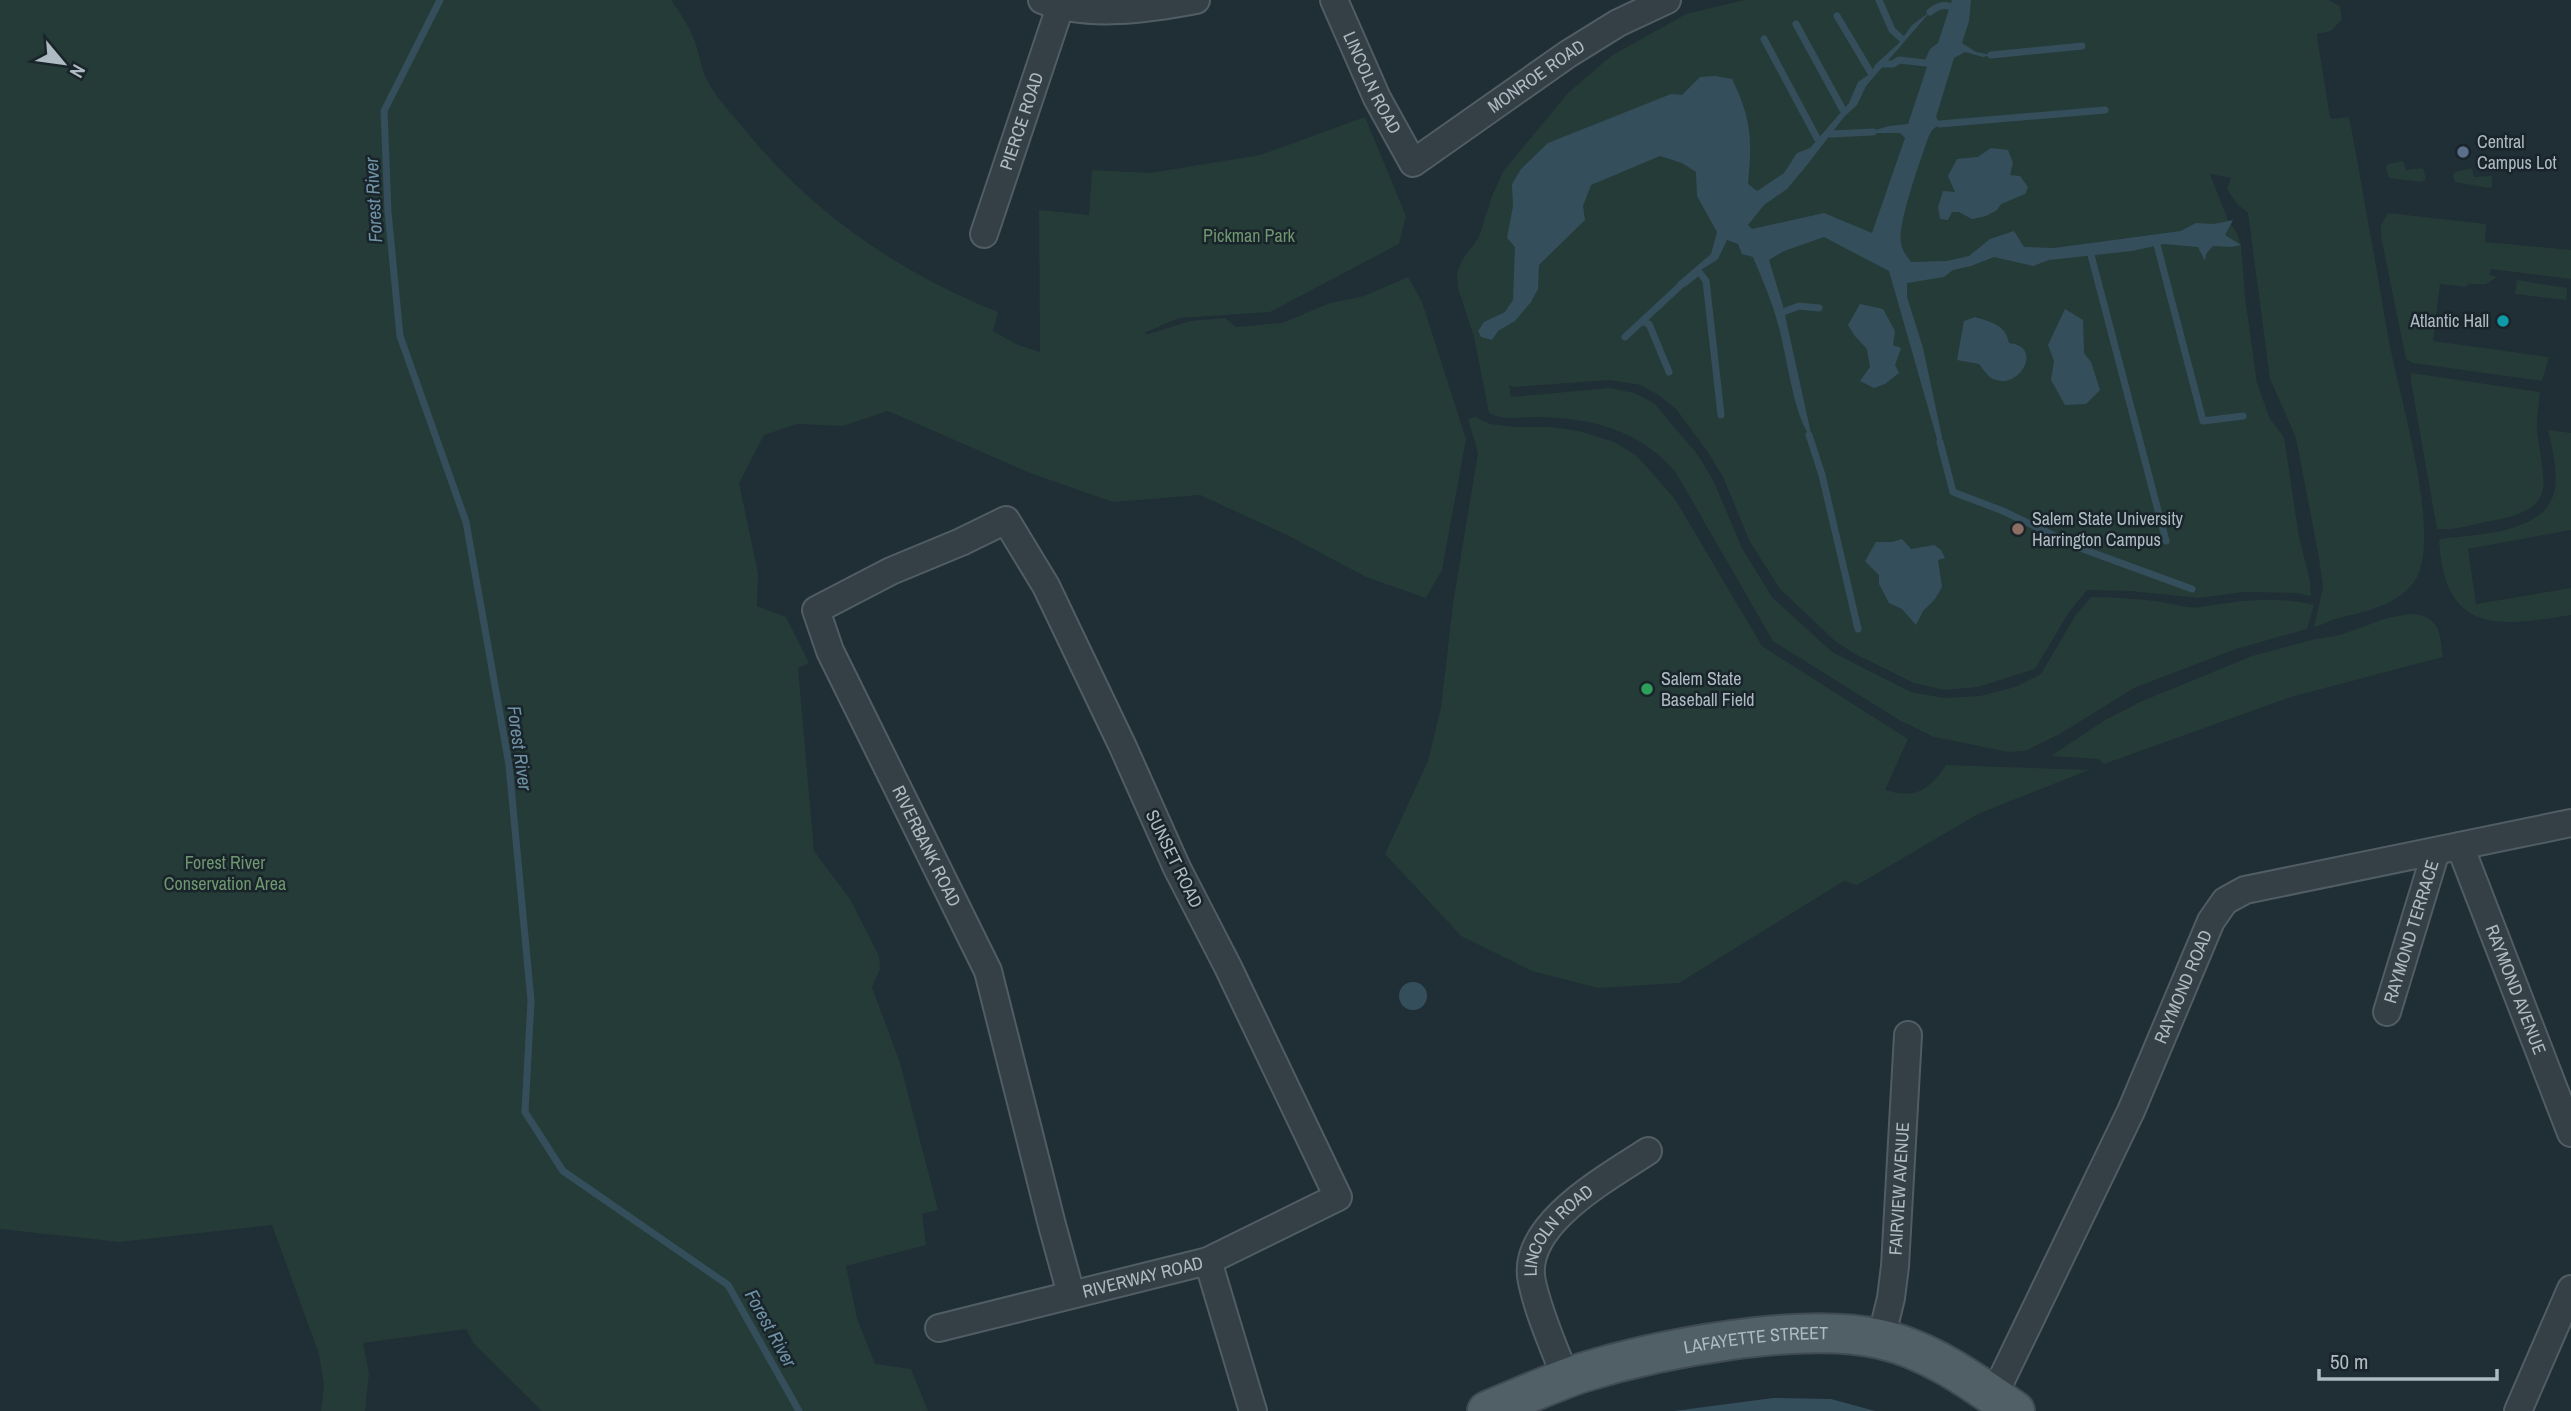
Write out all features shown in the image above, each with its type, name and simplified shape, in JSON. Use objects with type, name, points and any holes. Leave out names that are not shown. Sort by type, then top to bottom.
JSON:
[{"type":"main road","name":"LAFAYETTE STREET","points":[[1487,1411],[1566,1379],[1637,1359],[1750,1339],[1796,1334],[1846,1334],[1881,1339],[1944,1364],[2004,1403]]},
{"type":"street","points":[[1051,4],[1133,10],[1196,0]]},
{"type":"street","name":"LINCOLN ROAD","points":[[1334,0],[1377,98],[1413,163]]},
{"type":"street","name":"MONROE ROAD","points":[[1413,163],[1568,54],[1618,23],[1667,0]]},
{"type":"street","name":"PIERCE ROAD","points":[[984,234],[1051,4]]},
{"type":"street","name":"SUNSET ROAD","points":[[1006,520],[1046,586],[1177,868],[1306,1125],[1338,1197],[1335,1199]]},
{"type":"street","name":"RIVERBANK ROAD","points":[[1006,520],[891,571],[816,610],[830,651],[988,971],[1071,1294]]},
{"type":"street","name":"RAYMOND ROAD","points":[[2004,1403],[2211,921],[2225,901],[2245,890],[2571,823]]},
{"type":"street","name":"RAYMOND TERRACE","points":[[2387,1012],[2448,848]]},
{"type":"street","name":"RAYMOND AVENUE","points":[[2448,848],[2571,1133]]},
{"type":"street","name":"FAIRVIEW AVENUE","points":[[1881,1339],[1895,1266],[1908,1035]]},
{"type":"street","name":"LINCOLN ROAD","points":[[1566,1379],[1531,1279],[1533,1255],[1548,1228],[1576,1199],[1648,1151]]},
{"type":"street","name":"RIVERWAY ROAD","points":[[939,1328],[1208,1261],[1335,1199]]},
{"type":"street","points":[[1208,1261],[1253,1411]]},
{"type":"street","points":[[2518,1411],[2571,1289]]},
{"type":"green space","points":[[0,0],[671,0],[691,32],[704,73],[713,91],[767,156],[796,185],[857,236],[891,258],[961,296],[998,312],[993,331],[1018,345],[1040,352],[1039,210],[1089,215],[1092,170],[1150,173],[1260,155],[1365,117],[1406,216],[1399,244],[1270,312],[1179,318],[1144,333],[1149,334],[1190,321],[1225,318],[1236,327],[1282,323],[1330,303],[1364,296],[1408,277],[1422,302],[1466,439],[1442,570],[1426,598],[1366,577],[1287,535],[1200,495],[1113,502],[1030,473],[888,411],[843,426],[797,424],[764,435],[739,483],[758,573],[757,606],[786,617],[809,663],[798,668],[814,851],[850,899],[879,956],[880,969],[872,987],[900,1063],[938,1210],[922,1214],[926,1245],[846,1266],[857,1318],[875,1364],[911,1369],[928,1411],[542,1411],[474,1344],[466,1329],[363,1343],[369,1373],[365,1411],[321,1411],[324,1385],[319,1354],[272,1225],[120,1242],[0,1229]]},
{"type":"green space","points":[[1744,0],[2329,0],[2340,6],[2342,19],[2331,31],[2317,34],[2317,37],[2330,117],[2348,117],[2350,121],[2388,336],[2421,494],[2423,555],[2417,577],[2411,586],[2403,594],[2382,605],[2314,627],[2323,587],[2319,558],[2296,438],[2270,379],[2248,213],[2237,204],[2227,189],[2231,178],[2210,174],[2241,245],[2257,383],[2270,419],[2284,437],[2311,596],[2297,593],[2244,592],[2198,598],[2087,590],[2069,612],[2035,669],[1978,687],[1944,690],[1914,683],[1836,642],[1780,589],[1750,542],[1723,477],[1707,451],[1676,409],[1660,396],[1641,385],[1609,380],[1513,387],[1509,385],[1511,397],[1610,388],[1634,393],[1654,403],[1698,455],[1714,482],[1742,548],[1772,597],[1832,652],[1911,692],[1944,698],[1980,696],[2015,687],[2041,674],[2075,616],[2091,597],[2156,601],[2184,607],[2271,600],[2314,605],[2307,629],[2236,649],[2134,688],[2060,734],[2025,751],[2008,752],[1934,737],[1899,720],[1773,641],[1676,473],[1647,446],[1614,429],[1577,420],[1506,418],[1489,413],[1474,337],[1458,288],[1457,273],[1462,260],[1479,237],[1492,196],[1504,170],[1568,93],[1611,56],[1686,14]]},
{"type":"green space","points":[[2403,161],[2406,170],[2423,168],[2426,179],[2421,182],[2389,178],[2386,168],[2388,164]]},
{"type":"green space","points":[[2472,168],[2474,177],[2492,176],[2492,187],[2455,182],[2455,172]]},
{"type":"green space","points":[[2388,213],[2486,224],[2485,242],[2571,250],[2571,279],[2491,269],[2489,275],[2497,277],[2486,284],[2468,284],[2467,287],[2440,284],[2433,341],[2549,357],[2542,381],[2413,363],[2406,359],[2381,237],[2381,225]]},
{"type":"green space","points":[[2517,280],[2567,288],[2566,300],[2515,294]]},
{"type":"green space","points":[[2411,373],[2540,392],[2537,425],[2544,480],[2538,501],[2529,509],[2513,516],[2457,528],[2437,529]]},
{"type":"green space","name":"Salem State Baseball Field","points":[[1475,417],[1490,424],[1579,431],[1614,442],[1636,455],[1675,499],[1762,646],[1908,739],[1885,790],[1905,794],[1920,791],[1933,781],[1946,765],[2089,770],[1980,813],[1857,885],[1844,881],[1679,983],[1598,988],[1532,971],[1461,936],[1385,854],[1428,761],[1441,707],[1453,604],[1478,453],[1468,419]]},
{"type":"green space","points":[[2548,430],[2571,433],[2571,530],[2468,549],[2476,604],[2571,588],[2571,615],[2519,622],[2479,617],[2463,608],[2451,592],[2443,570],[2439,539],[2490,533],[2524,524],[2538,516],[2549,504],[2556,482]]},
{"type":"green space","points":[[2410,614],[2427,617],[2436,626],[2443,657],[2291,697],[2104,764],[2098,759],[2051,756],[2105,720],[2140,702],[2252,656],[2340,635],[2387,618]]},
{"type":"water","points":[[1952,0],[1971,0],[1969,21],[1962,43],[1976,52],[1991,55],[1983,57],[1965,52],[1954,58],[1936,117],[1940,124],[1932,130],[1928,138],[1910,191],[1903,222],[1902,246],[1911,262],[1947,261],[1969,256],[1990,239],[2014,231],[2024,247],[2054,248],[2181,231],[2196,223],[2214,224],[2233,220],[2225,235],[2241,245],[2213,246],[2206,254],[2205,261],[2198,247],[2164,244],[2132,251],[2049,260],[2033,266],[1994,257],[1953,270],[1944,277],[1907,283],[1907,297],[1923,348],[1942,437],[1939,446],[1889,271],[1824,237],[1784,251],[1769,260],[1783,306],[1812,438],[1800,417],[1776,315],[1753,257],[1742,254],[1738,244],[1727,240],[1718,259],[1701,270],[1700,275],[1685,287],[1677,283],[1711,254],[1717,232],[1697,196],[1696,172],[1682,163],[1660,156],[1591,185],[1583,206],[1585,220],[1539,265],[1538,289],[1531,302],[1515,321],[1498,331],[1492,340],[1481,337],[1478,331],[1484,322],[1505,312],[1513,300],[1515,247],[1507,238],[1513,206],[1512,184],[1521,169],[1548,143],[1671,94],[1682,95],[1700,77],[1732,79],[1744,107],[1749,130],[1748,184],[1757,191],[1784,173],[1797,153],[1810,148],[1849,103],[1858,82],[1871,73],[1875,65],[1899,43],[1912,25],[1930,12],[1866,86],[1857,105],[1844,117],[1787,189],[1764,205],[1748,225],[1752,229],[1824,213],[1872,233],[1905,138],[1900,133],[1872,131],[1908,124],[1927,67],[1925,60],[1930,49],[1938,43]]},
{"type":"water","points":[[1991,148],[2008,150],[2013,163],[2010,175],[2020,176],[2028,187],[2025,194],[2001,204],[1997,210],[1986,216],[1972,219],[1959,212],[1952,212],[1948,220],[1940,219],[1938,207],[1943,191],[1955,192],[1948,176],[1957,159],[1978,157]]},
{"type":"water","points":[[1860,304],[1883,309],[1895,331],[1893,345],[1901,348],[1895,365],[1899,373],[1885,384],[1874,388],[1860,381],[1870,367],[1867,349],[1848,325]]},
{"type":"water","points":[[2065,309],[2083,320],[2084,353],[2091,362],[2100,390],[2086,404],[2065,405],[2051,380],[2054,361],[2048,345]]},
{"type":"water","points":[[1975,317],[1997,325],[2005,332],[2009,343],[2025,351],[2025,366],[2013,378],[1996,380],[1988,376],[1979,364],[1957,360],[1964,321]]},
{"type":"water","points":[[1902,539],[1911,549],[1934,545],[1941,550],[1945,558],[1938,560],[1942,587],[1923,611],[1916,625],[1902,609],[1889,603],[1879,584],[1879,575],[1865,561],[1876,542]]},
{"type":"water","points":[[1413,982],[1423,986],[1427,996],[1423,1006],[1413,1010],[1403,1006],[1399,996],[1403,986]]},
{"type":"water","points":[[1773,1398],[1831,1399],[1875,1411],[1674,1411]]},
{"type":"waterway","name":"Forest River","points":[[440,0],[384,111],[388,212],[400,336],[466,522],[509,765],[531,1001],[525,1112],[563,1171],[728,1285],[799,1411]]},
{"type":"waterway","points":[[1879,0],[1892,30],[1902,39]]},
{"type":"waterway","points":[[1930,12],[1940,6],[1951,7]]},
{"type":"waterway","points":[[1837,16],[1871,73]]},
{"type":"waterway","points":[[1796,24],[1843,110]]},
{"type":"waterway","points":[[1764,39],[1817,138]]},
{"type":"waterway","points":[[1991,55],[2082,46]]},
{"type":"waterway","points":[[1883,64],[1893,64],[1899,60],[1926,63]]},
{"type":"waterway","points":[[1940,124],[2105,110]]},
{"type":"waterway","points":[[1831,134],[1873,132]]},
{"type":"waterway","points":[[2157,245],[2203,421],[2243,416]]},
{"type":"waterway","points":[[2091,255],[2166,541]]},
{"type":"waterway","points":[[1700,273],[1706,281],[1721,415]]},
{"type":"waterway","points":[[1625,337],[1681,285]]},
{"type":"waterway","points":[[1783,312],[1799,306],[1819,308]]},
{"type":"waterway","points":[[1643,322],[1649,324],[1669,372]]},
{"type":"waterway","points":[[1809,435],[1822,475],[1858,629]]},
{"type":"waterway","points":[[1940,442],[1953,492],[2003,511],[2080,548],[2192,589]]},
{"type":"place","name":"Central Campus Lot","points":[[2463,152]]},
{"type":"place","name":"Atlantic Hall","points":[[2503,321]]},
{"type":"place","name":"Salem State University Harrington Campus","points":[[2018,529]]},
{"type":"place","name":"Salem State Baseball Field","points":[[1647,689]]},
{"type":"park label","name":"Pickman Park","points":[[1249,236]]},
{"type":"park label","name":"Forest River Conservation Area","points":[[225,873]]}]
